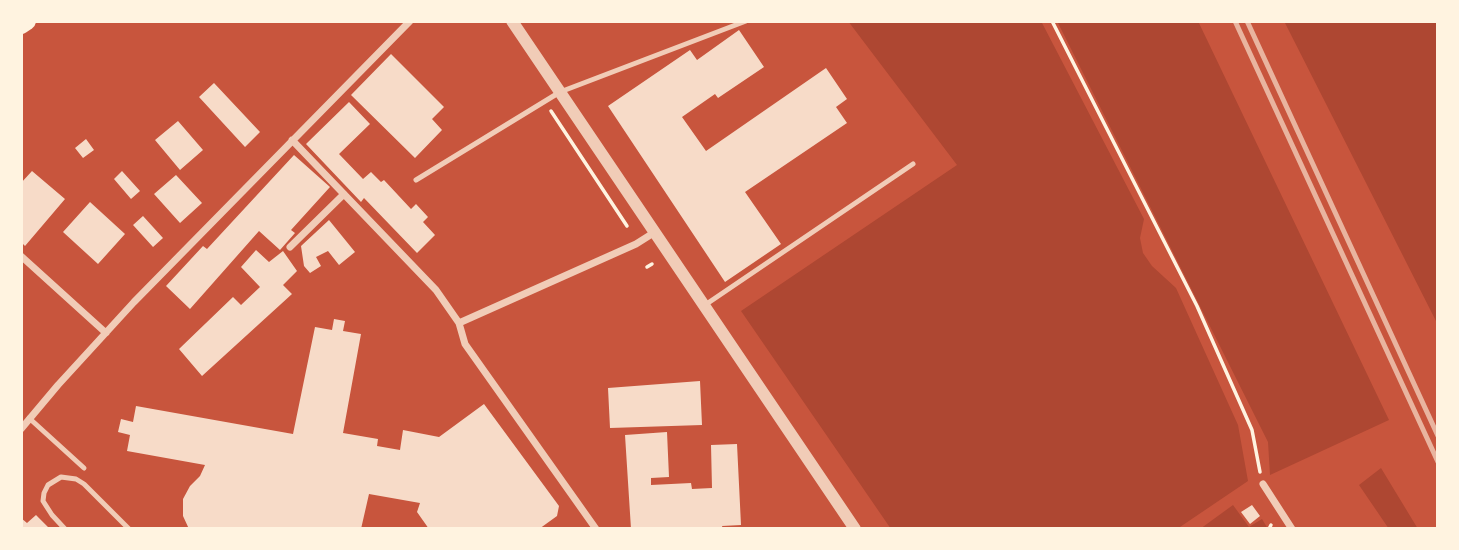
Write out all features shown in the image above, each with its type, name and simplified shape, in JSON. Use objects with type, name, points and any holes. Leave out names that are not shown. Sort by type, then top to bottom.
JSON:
[{"type":"main road","points":[[21,25],[27,21]]},
{"type":"street","points":[[24,424],[106,333],[410,21]]},
{"type":"street","points":[[512,21],[855,529]]},
{"type":"street","points":[[292,140],[436,290],[459,323],[465,344],[596,529]]},
{"type":"street","points":[[290,247],[344,194]]},
{"type":"street","points":[[459,323],[636,244],[656,231]]},
{"type":"street","points":[[21,256],[106,333]]},
{"type":"street","points":[[1263,484],[1292,529]]},
{"type":"lane","points":[[416,180],[560,92],[746,21]]},
{"type":"lane","points":[[705,305],[913,164]]},
{"type":"lane","points":[[24,424],[84,468]]},
{"type":"lane","points":[[65,529],[43,501],[48,485],[61,477],[76,479],[84,484],[129,529]]},
{"type":"path","points":[[1052,21],[1196,306],[1252,430],[1263,484]]},
{"type":"path","points":[[544,100],[627,226]]},
{"type":"shaded area","points":[[848,21],[1041,21],[1144,219],[1140,238],[1143,253],[1152,266],[1176,288],[1238,425],[1248,481],[1177,529],[891,529],[741,311],[957,165]]},
{"type":"shaded area","points":[[1057,21],[1198,21],[1389,420],[1270,475],[1268,442]]},
{"type":"shaded area","points":[[1284,21],[1438,21],[1438,325]]},
{"type":"shaded area","points":[[1381,468],[1418,529],[1389,529],[1359,485]]},
{"type":"shaded area","points":[[1233,505],[1249,527],[1262,519],[1268,529],[1200,529]]},
{"type":"building","points":[[739,30],[764,67],[718,98],[715,94],[682,117],[706,151],[826,68],[847,99],[836,107],[847,123],[745,192],[781,244],[725,282],[608,106],[690,50],[697,60]]},
{"type":"building","points":[[391,54],[444,107],[432,119],[442,130],[415,158],[351,95]]},
{"type":"building","points":[[214,83],[260,132],[245,147],[199,97]]},
{"type":"building","points":[[349,102],[370,124],[339,154],[363,179],[371,172],[381,182],[384,180],[411,209],[416,204],[428,217],[423,222],[435,235],[417,253],[364,198],[361,202],[306,144]]},
{"type":"building","points":[[178,121],[203,150],[180,170],[155,140]]},
{"type":"building","points":[[86,139],[94,150],[83,158],[75,148]]},
{"type":"building","points":[[294,155],[330,187],[291,230],[295,233],[280,250],[259,231],[190,309],[166,286],[203,246],[207,249]]},
{"type":"building","points":[[32,171],[65,199],[25,246],[21,242],[21,183]]},
{"type":"building","points":[[122,171],[140,191],[131,199],[114,179]]},
{"type":"building","points":[[176,175],[202,203],[180,223],[154,194]]},
{"type":"building","points":[[90,202],[125,234],[98,264],[63,232]]},
{"type":"building","points":[[143,216],[163,238],[153,247],[133,225]]},
{"type":"building","points":[[329,220],[355,252],[339,265],[328,251],[316,257],[321,266],[310,273],[304,266],[301,246]]},
{"type":"building","points":[[256,250],[269,262],[283,251],[297,271],[283,285],[292,294],[202,376],[179,349],[233,297],[241,305],[260,287],[241,267]]},
{"type":"building","points":[[334,319],[345,321],[343,331],[361,334],[343,433],[378,439],[377,446],[400,450],[403,430],[439,437],[484,404],[559,506],[557,516],[539,529],[429,529],[417,512],[420,503],[369,494],[361,529],[189,529],[183,516],[183,499],[205,465],[127,451],[130,435],[118,432],[121,419],[133,422],[136,406],[293,434],[315,327],[332,330]]},
{"type":"building","points":[[700,381],[702,425],[610,428],[608,388]]},
{"type":"building","points":[[667,432],[669,477],[651,478],[651,485],[691,483],[692,489],[712,488],[711,445],[737,444],[741,525],[722,526],[723,529],[631,529],[625,435]]},
{"type":"building","points":[[1252,505],[1260,516],[1250,524],[1241,512]]},
{"type":"building","points":[[36,515],[50,529],[21,529],[21,518],[27,523]]},
{"type":"railway","points":[[1235,21],[1438,462]]},
{"type":"railway","points":[[1247,21],[1438,436]]}]
